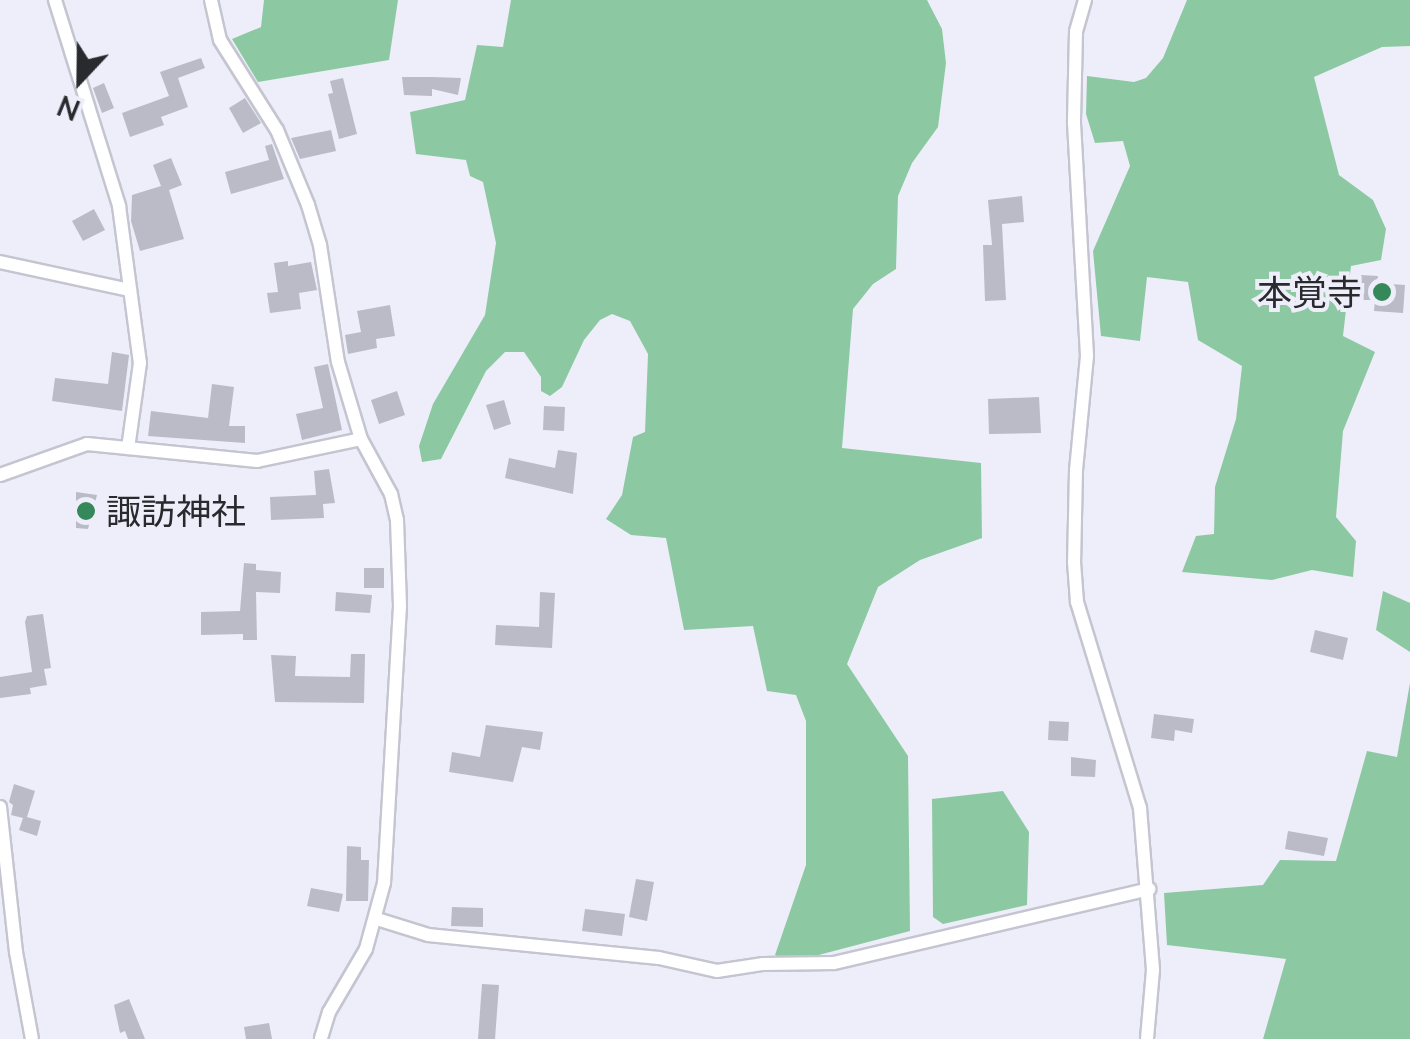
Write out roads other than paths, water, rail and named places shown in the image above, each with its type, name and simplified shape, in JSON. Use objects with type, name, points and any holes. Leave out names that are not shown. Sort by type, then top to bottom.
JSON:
[{"type":"street","points":[[55,0],[118,206],[140,363],[128,448]]},
{"type":"street","points":[[210,0],[220,40],[276,130],[308,205],[320,245],[338,362],[361,439],[391,494],[399,570],[392,774],[378,919],[366,949],[329,1012],[322,1039]]},
{"type":"street","points":[[1085,0],[1076,32],[1074,104],[1087,356],[1076,470],[1076,602],[1140,808],[1153,970],[1146,1039]]},
{"type":"street","points":[[0,262],[130,290]]},
{"type":"street","points":[[0,475],[87,444],[257,461],[361,439]]},
{"type":"street","points":[[0,807],[16,952],[32,1039]]},
{"type":"street","points":[[378,919],[428,935],[659,958],[717,971],[834,963],[1027,914],[1148,890]]},
{"type":"place","name":"本覚寺","points":[[1382,292]]},
{"type":"place","name":"諏訪神社","points":[[86,511]]}]
